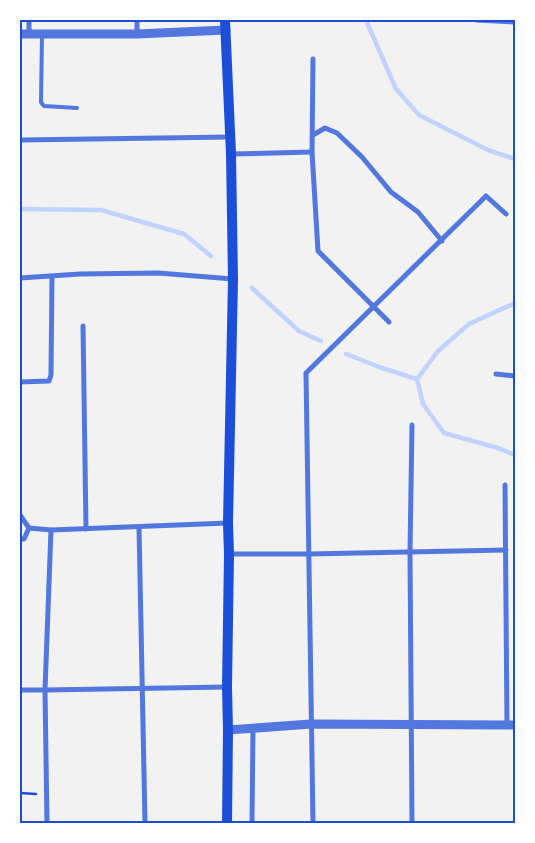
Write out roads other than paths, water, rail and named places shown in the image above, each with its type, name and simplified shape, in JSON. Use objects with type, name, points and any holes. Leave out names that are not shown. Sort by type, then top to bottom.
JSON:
[{"type":"main road","points":[[225,25],[231,154],[233,279],[228,523],[227,823]]},
{"type":"street","points":[[29,20],[24,34],[137,34],[225,25]]},
{"type":"street","points":[[137,34],[138,20]]},
{"type":"street","points":[[476,20],[515,22]]},
{"type":"street","points":[[313,59],[312,152],[318,251],[389,322]]},
{"type":"street","points":[[312,134],[325,128],[337,133],[362,156],[392,192],[418,212],[442,241]]},
{"type":"street","points":[[20,140],[230,136]]},
{"type":"street","points":[[231,154],[312,152]]},
{"type":"street","points":[[312,823],[306,373],[486,196],[506,214]]},
{"type":"street","points":[[20,278],[158,272],[233,279]]},
{"type":"street","points":[[20,382],[49,381],[52,276]]},
{"type":"street","points":[[83,326],[86,529]]},
{"type":"street","points":[[496,374],[515,376]]},
{"type":"street","points":[[412,426],[410,552],[412,823]]},
{"type":"street","points":[[228,730],[311,724],[511,725],[505,485]]},
{"type":"street","points":[[20,515],[29,528]]},
{"type":"street","points":[[29,528],[51,530],[228,523]]},
{"type":"street","points":[[139,527],[145,823]]},
{"type":"street","points":[[20,538],[24,539],[29,528]]},
{"type":"street","points":[[47,823],[44,690],[51,530]]},
{"type":"street","points":[[229,554],[506,550]]},
{"type":"street","points":[[20,690],[227,688]]},
{"type":"street","points":[[252,823],[253,728]]},
{"type":"lane","points":[[42,34],[41,102],[44,106],[77,108]]},
{"type":"waterway","points":[[366,20],[396,89],[419,115],[488,150],[515,159]]},
{"type":"waterway","points":[[20,209],[101,210],[184,234],[211,256]]},
{"type":"waterway","points":[[252,288],[299,331],[321,341]]},
{"type":"waterway","points":[[515,303],[469,324],[438,351],[417,379],[423,404],[444,433],[498,448],[515,455]]},
{"type":"waterway","points":[[346,354],[417,379]]}]
